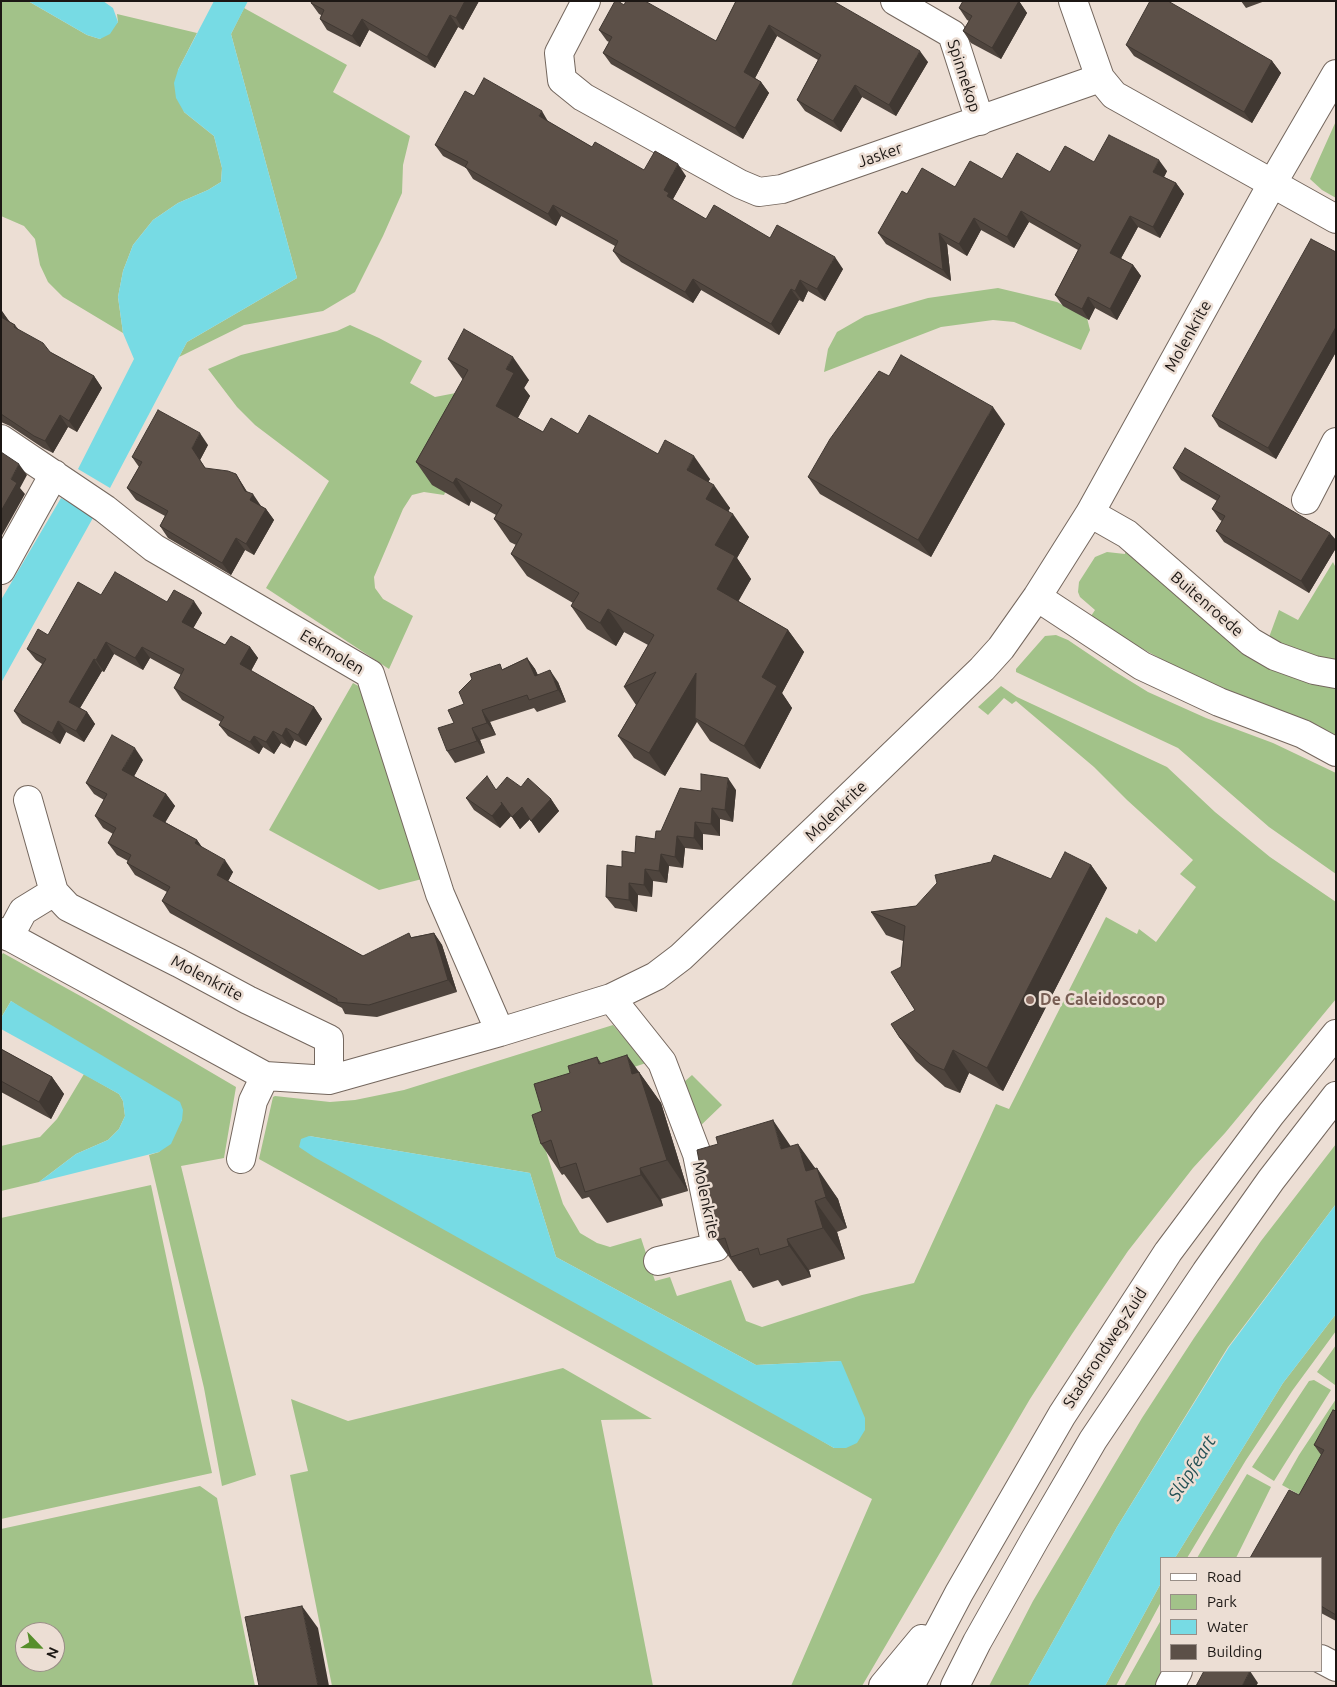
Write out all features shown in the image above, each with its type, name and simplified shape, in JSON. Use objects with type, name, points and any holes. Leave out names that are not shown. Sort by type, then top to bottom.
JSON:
[{"type":"main road","name":"Spinnekop","points":[[896,1],[952,34],[980,121]]},
{"type":"main road","points":[[1073,1],[1100,78],[1114,95],[1336,219]]},
{"type":"main road","name":"Jasker","points":[[583,2],[559,53],[562,80],[583,97],[740,184],[759,192],[782,189],[1100,78]]},
{"type":"main road","name":"Molenkrite","points":[[329,1080],[329,1039],[248,1000],[180,963],[68,907],[54,892],[23,910],[5,934],[265,1076],[329,1080],[500,1032],[611,998],[656,976],[681,957],[982,669],[1001,648],[1090,513],[1272,184],[1336,74]]},
{"type":"main road","name":"Eekmolen","points":[[1,439],[105,510],[154,548],[370,674],[440,894],[500,1032]]},
{"type":"main road","points":[[1306,500],[1336,442]]},
{"type":"main road","points":[[1,570],[54,474]]},
{"type":"main road","name":"Buitenroede","points":[[1090,513],[1127,534],[1251,642],[1275,656],[1314,670],[1336,674]]},
{"type":"main road","points":[[1037,596],[1142,666],[1219,702],[1303,734],[1336,752]]},
{"type":"main road","points":[[28,800],[54,892]]},
{"type":"main road","name":"Molenkrite","points":[[611,998],[662,1062],[697,1154],[716,1247],[658,1261]]},
{"type":"main road","name":"Stadsrondweg-Zuid","points":[[910,1686],[959,1593],[1062,1415],[1168,1252],[1271,1114],[1336,1034]]},
{"type":"main road","points":[[241,1159],[253,1101],[265,1076]]},
{"type":"main road","points":[[955,1686],[977,1642],[1093,1440],[1206,1272],[1271,1180],[1336,1096]]},
{"type":"main road","points":[[884,1686],[959,1593]]},
{"type":"main road","points":[[961,1686],[977,1642]]},
{"type":"main road","points":[[1322,1660],[1336,1667]]},
{"type":"main road","points":[[1170,1686],[1177,1672]]},
{"type":"green space","points":[[1,1],[28,1],[87,35],[100,39],[118,22],[117,14],[197,33],[178,70],[184,112],[214,136],[222,168],[221,182],[178,203],[153,220],[133,245],[123,271],[118,297],[123,333],[63,297],[48,282],[40,265],[35,239],[24,226],[1,216]]},
{"type":"green space","points":[[244,8],[347,65],[333,92],[410,136],[403,165],[402,193],[355,292],[323,311],[244,325],[179,357],[187,342],[297,278],[231,34]]},
{"type":"green space","points":[[1336,121],[1336,198],[1322,190],[1310,179]]},
{"type":"green space","points":[[998,288],[1057,302],[1087,318],[1090,330],[1081,350],[1014,322],[993,320],[941,327],[824,372],[828,349],[837,332],[865,316],[928,298]]},
{"type":"green space","points":[[350,325],[422,361],[410,383],[435,397],[466,391],[487,400],[444,495],[424,492],[412,495],[403,509],[374,577],[375,588],[383,599],[413,616],[389,669],[266,588],[329,481],[255,425],[237,407],[208,369],[241,355],[337,331]]},
{"type":"green space","points":[[1126,547],[1260,659],[1336,680],[1336,735],[1298,717],[1183,671],[1123,638],[1091,616],[1095,610],[1080,597],[1078,592],[1079,582],[1095,557],[1107,552],[1125,554]]},
{"type":"green space","points":[[1333,562],[1336,568],[1336,663],[1268,640],[1279,610],[1298,620]]},
{"type":"green space","points":[[1056,635],[1068,640],[1148,692],[1206,718],[1273,743],[1336,773],[1336,874],[1269,827],[1178,748],[1016,672],[1016,669],[1045,636]]},
{"type":"green space","points":[[353,683],[369,692],[426,878],[379,890],[269,830]]},
{"type":"green space","points":[[1001,686],[1017,697],[1167,767],[1215,812],[1270,857],[1336,902],[1336,999],[1225,1133],[1193,1168],[1128,1251],[1030,1399],[862,1686],[791,1686],[872,1499],[259,1159],[273,1097],[275,1096],[330,1102],[355,1100],[404,1090],[613,1025],[646,1063],[592,1081],[585,1097],[534,1114],[563,1204],[580,1233],[597,1243],[610,1247],[641,1238],[655,1281],[670,1277],[677,1296],[731,1280],[746,1321],[762,1327],[862,1295],[914,1283],[996,1104],[1009,1109],[1106,917],[1137,934],[1139,929],[1156,942],[1196,887],[1180,874],[1193,860],[1094,767],[1016,701],[1012,704],[1004,698],[988,715],[978,707]],"holes":[[[309,1136],[530,1173],[556,1257],[756,1365],[841,1361],[834,1448]]]},
{"type":"green space","points":[[3,953],[93,1003],[236,1087],[224,1158],[181,1166],[256,1475],[222,1486],[204,1388],[149,1155],[159,1152],[182,1120],[11,1001],[1,1018],[1,956]]},
{"type":"green space","points":[[84,1074],[119,1094],[123,1101],[125,1116],[119,1129],[108,1140],[76,1154],[39,1182],[1,1191],[1,1146],[40,1137],[57,1119]]},
{"type":"green space","points":[[692,1075],[722,1105],[697,1129],[684,1082]]},
{"type":"green space","points":[[1336,1144],[1336,1204],[1228,1347],[1117,1527],[1028,1686],[989,1686],[1033,1601],[1142,1418],[1261,1241]]},
{"type":"green space","points":[[151,1185],[212,1473],[1,1519],[1,1218]]},
{"type":"green space","points":[[1336,1314],[1336,1331],[1292,1391],[1246,1460],[1188,1557],[1176,1557],[1283,1383]]},
{"type":"green space","points":[[1336,1345],[1336,1383],[1335,1385],[1317,1372]]},
{"type":"green space","points":[[563,1368],[652,1419],[601,1420],[653,1686],[332,1686],[290,1475],[308,1471],[291,1399],[348,1421]]},
{"type":"green space","points":[[1314,1380],[1331,1390],[1274,1481],[1252,1467],[1309,1381]]},
{"type":"green space","points":[[1336,1399],[1336,1432],[1300,1495],[1282,1485],[1299,1455]]},
{"type":"green space","points":[[1247,1474],[1271,1487],[1236,1557],[1198,1557]]},
{"type":"green space","points":[[200,1486],[217,1498],[255,1686],[1,1686],[1,1529]]},
{"type":"green space","points":[[1160,1585],[1160,1604],[1116,1686],[1105,1686]]},
{"type":"green space","points":[[1160,1622],[1160,1672],[1166,1672],[1159,1686],[1124,1686]]},
{"type":"water","points":[[28,1],[103,1],[113,8],[118,22],[110,34],[100,39],[87,35]]},
{"type":"water","points":[[214,1],[248,1],[231,34],[297,278],[187,342],[110,488],[78,469],[134,359],[123,333],[118,297],[123,271],[133,245],[153,220],[178,203],[221,182],[222,168],[214,136],[184,112],[176,98],[174,83],[178,70]]},
{"type":"water","points":[[61,498],[94,516],[1,683],[1,600]]},
{"type":"water","points":[[11,1001],[180,1102],[183,1110],[182,1120],[171,1144],[159,1152],[39,1182],[76,1154],[108,1140],[119,1129],[125,1116],[123,1101],[119,1094],[1,1029],[1,1018]]},
{"type":"water","points":[[309,1136],[530,1173],[556,1257],[756,1365],[841,1361],[865,1418],[865,1430],[857,1443],[846,1448],[834,1448],[314,1157],[299,1147],[301,1139]]},
{"type":"water","name":"Slûpfeart","points":[[1336,1204],[1336,1314],[1283,1383],[1176,1557],[1160,1557],[1160,1585],[1105,1686],[1028,1686],[1117,1527],[1229,1347]]},
{"type":"building","points":[[312,1],[465,1],[456,18],[450,15],[427,57],[362,19],[352,36],[320,19],[324,10],[311,3]]},
{"type":"building","points":[[615,1],[624,5],[626,1],[645,1],[716,41],[736,1],[833,1],[920,51],[889,105],[855,85],[833,121],[797,100],[821,55],[769,25],[744,72],[761,82],[735,128],[603,53],[612,37],[599,30]]},
{"type":"building","points":[[963,1],[1019,1],[992,48],[963,31],[972,16],[959,8]]},
{"type":"building","points":[[1150,1],[1168,1],[1272,61],[1244,112],[1126,45]]},
{"type":"building","points":[[484,78],[542,111],[539,116],[592,147],[595,142],[644,170],[655,151],[678,164],[664,190],[669,193],[667,196],[706,219],[714,205],[770,238],[777,225],[835,257],[817,289],[800,280],[795,291],[791,289],[771,324],[693,279],[685,292],[613,251],[618,241],[553,205],[548,214],[465,167],[468,162],[435,145],[465,91],[474,96]]},
{"type":"building","points":[[1109,135],[1159,160],[1153,172],[1176,183],[1153,227],[1130,216],[1110,253],[1133,265],[1110,309],[1088,297],[1082,309],[1055,295],[1081,245],[1021,211],[1007,237],[974,218],[959,244],[939,233],[943,270],[878,233],[902,191],[907,194],[922,168],[955,187],[970,161],[1002,179],[1017,153],[1050,172],[1065,146],[1094,162]]},
{"type":"building","points":[[1311,239],[1336,252],[1336,327],[1268,448],[1212,416]]},
{"type":"building","points":[[1,317],[15,325],[14,327],[43,343],[50,352],[94,376],[69,421],[60,415],[45,441],[1,414]]},
{"type":"building","points":[[464,329],[513,357],[506,369],[514,373],[496,406],[543,432],[551,418],[578,434],[589,415],[658,454],[665,440],[694,456],[687,470],[714,485],[706,499],[733,514],[715,545],[735,556],[717,589],[788,630],[762,677],[777,686],[744,746],[695,718],[696,673],[649,753],[618,736],[656,672],[624,687],[654,635],[608,609],[600,623],[571,606],[579,593],[511,554],[522,534],[494,519],[502,505],[456,478],[453,483],[416,462],[468,370],[448,359]]},
{"type":"building","points":[[901,355],[993,407],[918,540],[808,477],[830,439],[879,371],[889,376]]},
{"type":"building","points":[[158,410],[200,433],[192,448],[205,468],[236,474],[245,491],[253,494],[250,500],[266,509],[246,544],[236,538],[222,563],[160,526],[168,511],[127,488],[142,462],[132,457]]},
{"type":"building","points":[[1185,448],[1330,533],[1301,581],[1216,531],[1225,516],[1212,509],[1220,496],[1173,468]]},
{"type":"building","points":[[1,452],[19,464],[11,479],[17,483],[1,511]]},
{"type":"building","points":[[115,572],[167,602],[174,590],[194,601],[182,622],[225,645],[231,636],[250,647],[240,664],[314,707],[298,735],[286,728],[282,736],[273,731],[266,742],[254,736],[250,742],[219,725],[224,717],[174,688],[184,669],[142,647],[135,658],[106,642],[69,702],[87,712],[76,731],[58,721],[52,733],[14,711],[46,659],[27,649],[38,629],[48,635],[78,582],[101,595]]},
{"type":"building","points":[[527,658],[535,676],[550,670],[558,690],[529,700],[527,695],[482,710],[487,723],[472,728],[477,741],[447,751],[438,728],[454,723],[448,710],[464,704],[459,692],[472,679],[470,674],[500,664],[502,670]]},
{"type":"building","points":[[112,735],[135,748],[122,770],[166,794],[153,816],[197,840],[195,843],[225,860],[217,875],[363,956],[409,933],[411,938],[434,933],[448,980],[369,1005],[337,1002],[337,999],[162,901],[170,887],[127,863],[131,855],[108,843],[116,828],[95,816],[107,794],[86,783]]},
{"type":"building","points":[[701,774],[728,778],[725,810],[712,808],[711,824],[695,822],[694,838],[677,836],[675,857],[661,854],[659,871],[645,869],[644,885],[629,883],[629,900],[606,897],[607,865],[622,867],[622,851],[635,853],[636,836],[655,839],[656,831],[661,831],[680,788],[701,791]]},
{"type":"building","points":[[487,776],[496,790],[507,777],[521,787],[528,778],[551,799],[531,821],[522,807],[512,817],[501,802],[502,804],[492,816],[466,798]]},
{"type":"building","points":[[1065,852],[1091,865],[987,1068],[953,1050],[944,1070],[930,1064],[900,1038],[891,1024],[915,1010],[891,972],[901,967],[905,926],[871,912],[916,906],[937,883],[935,875],[991,862],[994,855],[1051,879]]},
{"type":"building","points":[[1,1049],[52,1077],[39,1102],[1,1081]]},
{"type":"building","points":[[627,1055],[632,1074],[639,1072],[667,1160],[640,1168],[641,1175],[585,1192],[576,1163],[560,1168],[551,1140],[541,1144],[532,1115],[542,1111],[534,1084],[570,1073],[568,1066],[597,1057],[599,1064]]},
{"type":"building","points":[[773,1120],[781,1149],[798,1144],[806,1171],[817,1168],[826,1197],[815,1201],[823,1228],[787,1239],[789,1246],[760,1255],[758,1248],[731,1257],[725,1238],[717,1240],[709,1214],[697,1150],[718,1144],[716,1137]]},
{"type":"building","points":[[1333,1410],[1336,1411],[1336,1615],[1322,1607],[1322,1557],[1251,1557],[1289,1490],[1299,1495],[1324,1450],[1314,1445]]},
{"type":"building","points":[[302,1606],[318,1686],[259,1686],[245,1617]]},
{"type":"building","points":[[1203,1672],[1249,1672],[1242,1686],[1196,1686]]},
{"type":"place","name":"De Caleidoscoop","points":[[1030,1000]]}]
